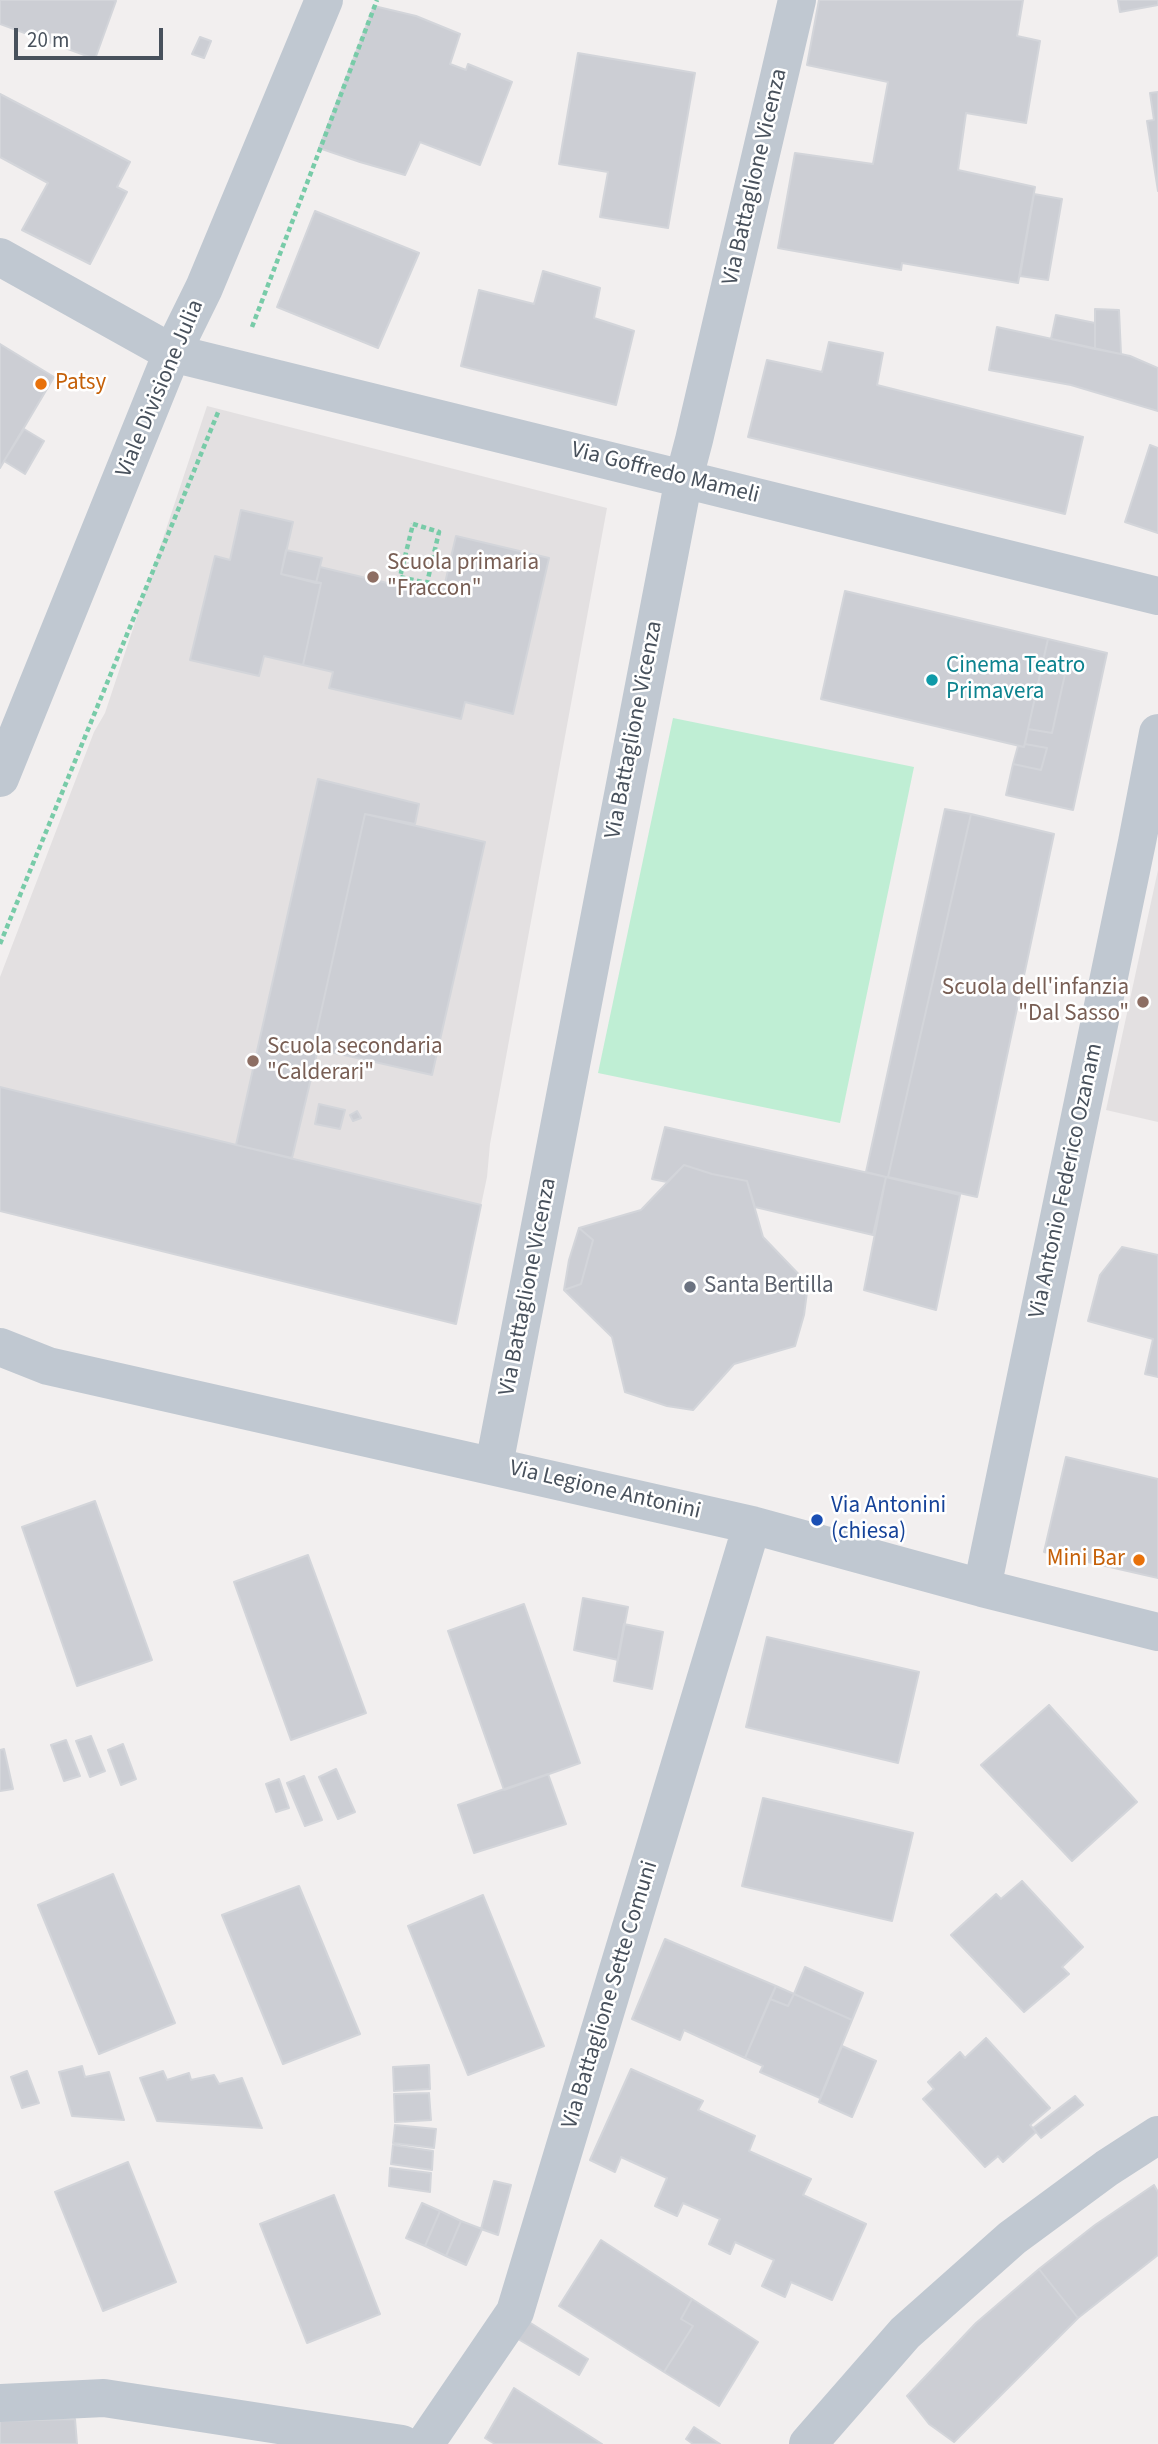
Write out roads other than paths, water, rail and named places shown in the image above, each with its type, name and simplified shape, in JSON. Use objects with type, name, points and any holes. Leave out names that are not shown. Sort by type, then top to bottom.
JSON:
[{"type":"street","name":"Viale Divisione Julia","points":[[0,778],[172,353],[204,288],[324,0]]},
{"type":"street","name":"Via Battaglione Vicenza","points":[[494,1465],[684,478],[797,0]]},
{"type":"street","name":"Via Goffredo Mameli","points":[[0,257],[172,353],[1158,596]]},
{"type":"street","name":"Via Antonio Federico Ozanam","points":[[982,1588],[1158,733]]},
{"type":"street","name":"Via Legione Antonini","points":[[0,1347],[48,1366],[752,1525],[982,1588],[1158,1632]]},
{"type":"street","name":"Via Legione Antonini","points":[[0,1370],[48,1366]]},
{"type":"street","name":"Via Battaglione Sette Comuni","points":[[425,2444],[515,2312],[752,1525]]},
{"type":"street","points":[[816,2442],[905,2333],[1012,2238],[1158,2134]]},
{"type":"street","points":[[0,2403],[104,2398],[402,2444]]},
{"type":"place","name":"Patsy","points":[[41,384]]},
{"type":"place","name":"Scuola primaria \"Fraccon\"","points":[[373,577]]},
{"type":"place","name":"Cinema Teatro Primavera","points":[[932,680]]},
{"type":"place","name":"Scuola dell'infanzia \"Dal Sasso\"","points":[[1143,1002]]},
{"type":"place","name":"Scuola secondaria \"Calderari\"","points":[[253,1061]]},
{"type":"place","name":"Santa Bertilla","points":[[690,1287]]},
{"type":"place","name":"Via Antonini (chiesa)","points":[[817,1520]]},
{"type":"place","name":"Mini Bar","points":[[1139,1560]]}]
